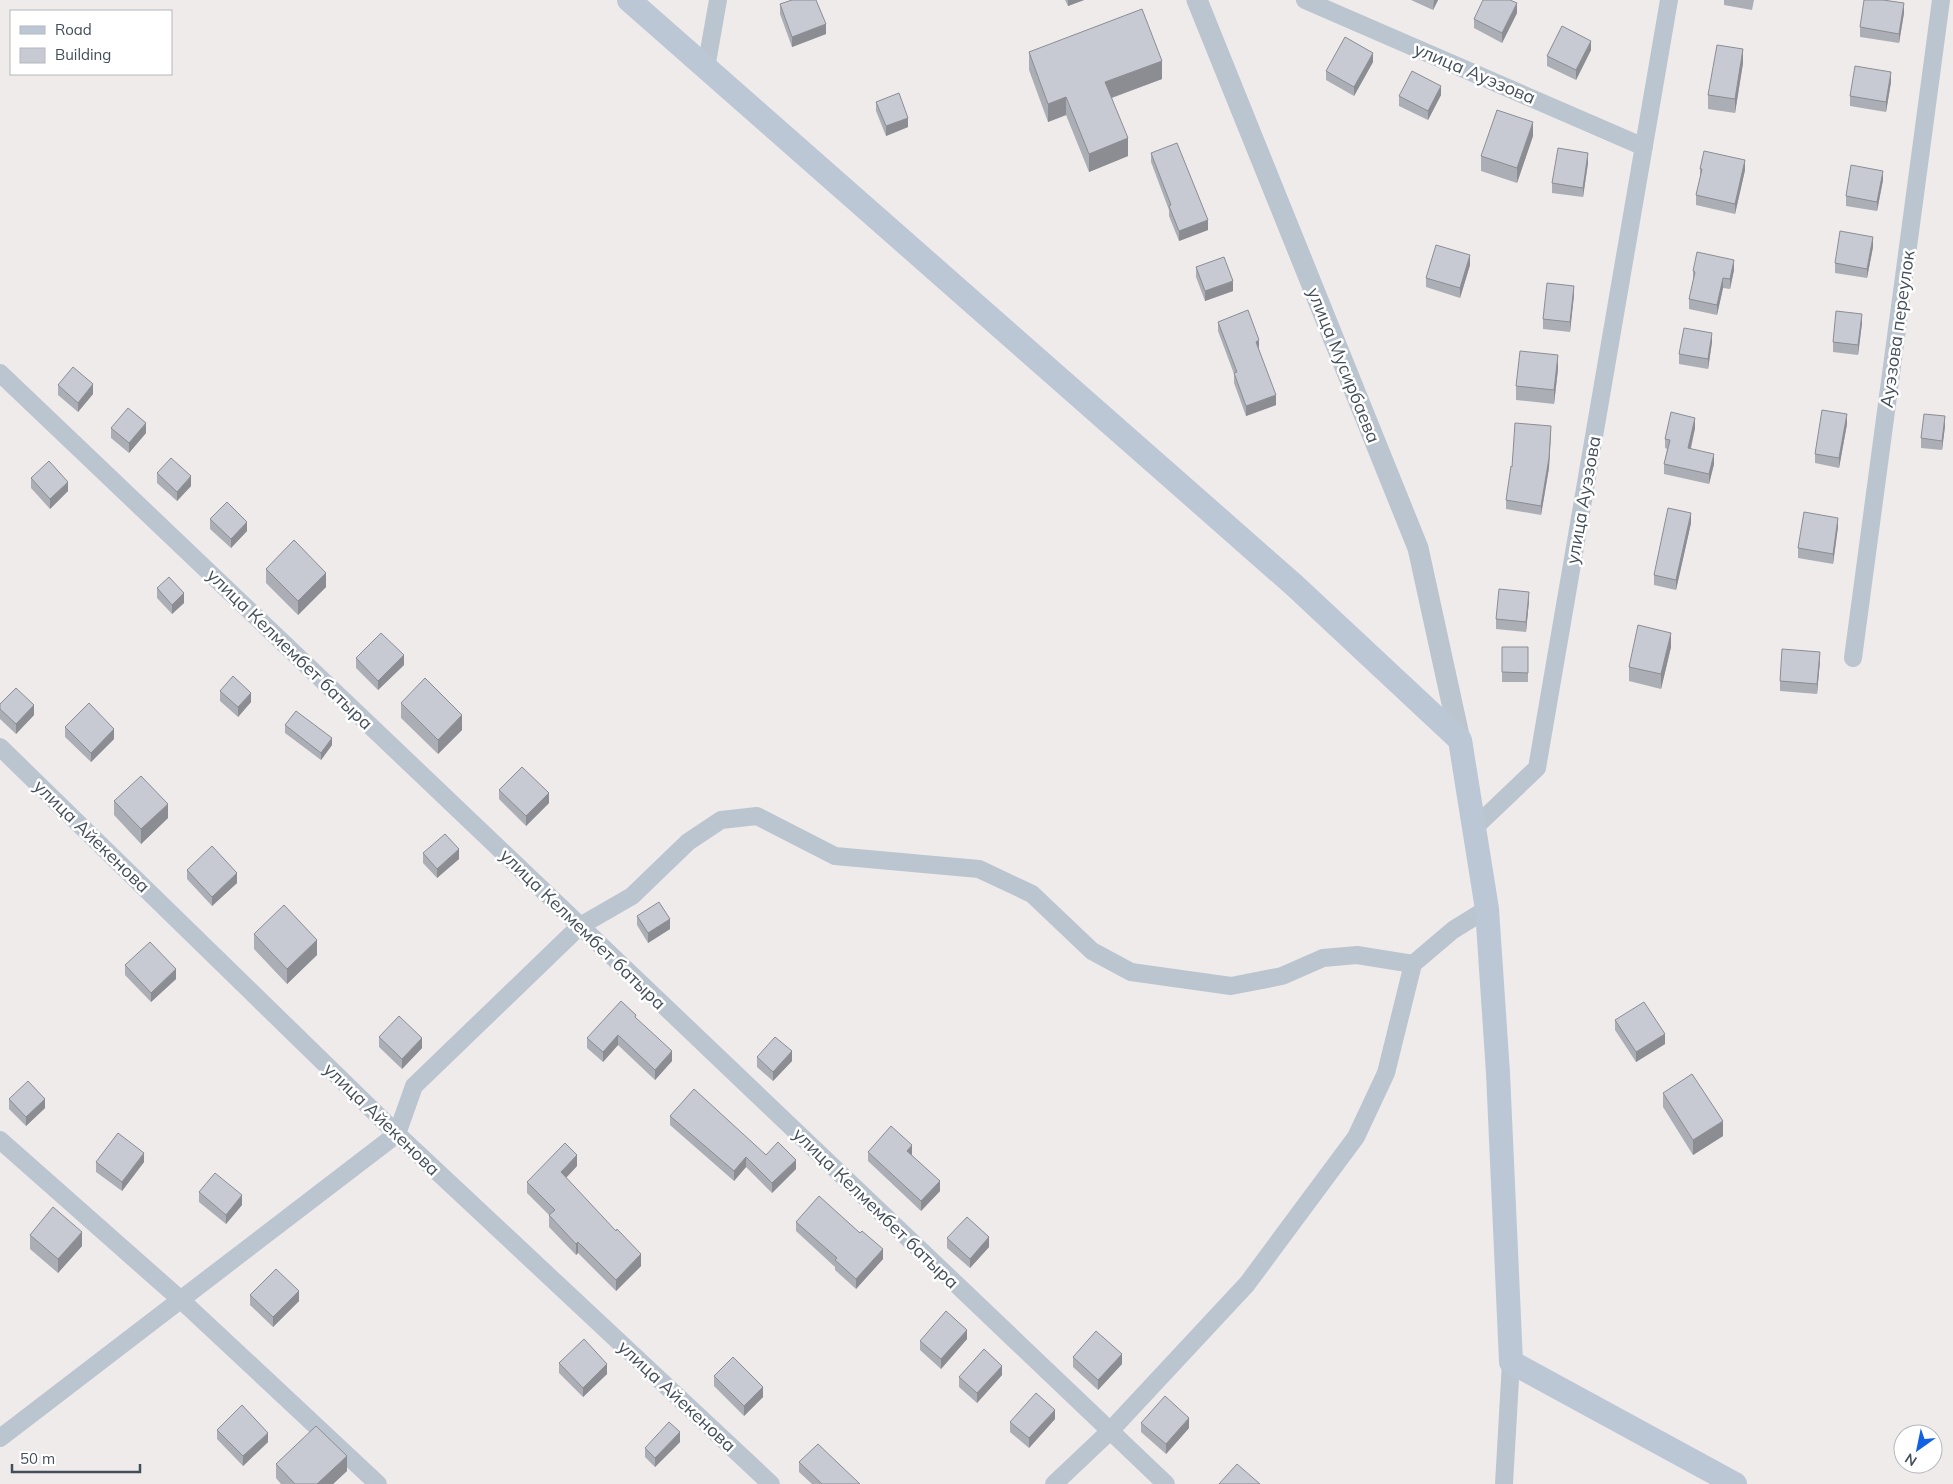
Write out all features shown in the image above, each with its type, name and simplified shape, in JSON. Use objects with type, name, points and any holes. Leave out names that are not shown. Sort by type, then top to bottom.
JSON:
[{"type":"main road","points":[[628,0],[1286,578],[1460,740],[1487,909],[1498,1074],[1511,1362],[1735,1484]]},
{"type":"street","points":[[706,68],[718,0]]},
{"type":"street","name":"улица Мусирбаева","points":[[1197,0],[1418,548],[1460,740]]},
{"type":"street","name":"улица Ауэзова","points":[[1305,0],[1644,147]]},
{"type":"street","name":"улица Ауэзова","points":[[1474,828],[1536,768],[1669,0]]},
{"type":"street","name":"Ауэзова переулок","points":[[1853,658],[1941,0]]},
{"type":"street","name":"улица Келмембет батыра","points":[[0,373],[1166,1484]]},
{"type":"street","name":"улица Айекенова","points":[[0,746],[397,1134],[771,1484]]},
{"type":"street","points":[[0,1438],[397,1134],[414,1086],[580,926],[632,896],[688,842],[721,820],[757,816],[835,856],[979,869],[1032,894],[1092,951],[1131,972],[1231,986],[1282,976],[1323,958],[1358,955],[1413,964]]},
{"type":"street","points":[[1054,1484],[1110,1431],[1248,1284],[1356,1137],[1386,1073],[1413,964],[1453,930],[1487,909]]},
{"type":"street","points":[[0,1140],[181,1300],[378,1484]]},
{"type":"street","points":[[1504,1484],[1511,1362]]},
{"type":"building","points":[[792,0],[816,0],[826,24],[792,37],[780,4]]},
{"type":"building","points":[[1483,0],[1510,0],[1517,3],[1502,33],[1474,19]]},
{"type":"building","points":[[1864,0],[1904,3],[1899,34],[1860,27]]},
{"type":"building","points":[[1142,9],[1162,61],[1105,82],[1128,138],[1089,154],[1066,97],[1048,104],[1029,52]]},
{"type":"building","points":[[1562,26],[1591,41],[1576,70],[1547,56]]},
{"type":"building","points":[[1345,37],[1373,53],[1354,87],[1326,71]]},
{"type":"building","points":[[1717,45],[1743,49],[1735,99],[1708,95]]},
{"type":"building","points":[[1855,66],[1891,72],[1886,102],[1850,96]]},
{"type":"building","points":[[1412,71],[1441,86],[1428,111],[1399,96]]},
{"type":"building","points":[[899,93],[908,118],[886,126],[876,102]]},
{"type":"building","points":[[1497,110],[1533,122],[1517,168],[1481,156]]},
{"type":"building","points":[[1177,143],[1208,220],[1179,231],[1151,153]]},
{"type":"building","points":[[1558,148],[1588,153],[1583,188],[1552,183]]},
{"type":"building","points":[[1704,151],[1745,160],[1735,204],[1696,195]]},
{"type":"building","points":[[1851,165],[1883,171],[1877,202],[1846,196]]},
{"type":"building","points":[[1840,231],[1873,237],[1867,269],[1835,263]]},
{"type":"building","points":[[1436,245],[1470,255],[1460,288],[1426,278]]},
{"type":"building","points":[[1697,252],[1734,260],[1730,279],[1723,278],[1717,305],[1689,299]]},
{"type":"building","points":[[1224,257],[1233,281],[1205,291],[1196,267]]},
{"type":"building","points":[[1547,283],[1574,286],[1570,322],[1543,319]]},
{"type":"building","points":[[1248,310],[1259,340],[1256,342],[1276,395],[1246,406],[1234,373],[1237,372],[1218,322]]},
{"type":"building","points":[[1836,311],[1862,314],[1858,345],[1833,342]]},
{"type":"building","points":[[1684,328],[1712,333],[1708,359],[1679,354]]},
{"type":"building","points":[[1520,351],[1558,355],[1554,390],[1516,386]]},
{"type":"building","points":[[73,367],[93,384],[78,403],[58,385]]},
{"type":"building","points":[[128,408],[146,423],[129,443],[111,428]]},
{"type":"building","points":[[1822,410],[1847,414],[1839,458],[1815,454]]},
{"type":"building","points":[[1671,412],[1695,418],[1688,448],[1714,454],[1709,474],[1664,464],[1670,440],[1665,439]]},
{"type":"building","points":[[1924,414],[1945,416],[1942,441],[1921,438]]},
{"type":"building","points":[[1515,423],[1551,426],[1549,458],[1541,506],[1506,500],[1512,467]]},
{"type":"building","points":[[171,458],[191,476],[177,492],[157,473]]},
{"type":"building","points":[[49,461],[68,482],[50,499],[31,478]]},
{"type":"building","points":[[227,502],[247,522],[231,539],[210,519]]},
{"type":"building","points":[[1668,508],[1691,513],[1676,580],[1654,575]]},
{"type":"building","points":[[1804,512],[1838,518],[1833,554],[1798,548]]},
{"type":"building","points":[[294,540],[326,573],[298,601],[266,569]]},
{"type":"building","points":[[169,577],[184,593],[172,605],[157,588]]},
{"type":"building","points":[[1499,589],[1529,592],[1526,622],[1496,619]]},
{"type":"building","points":[[1638,625],[1671,633],[1661,674],[1629,667]]},
{"type":"building","points":[[381,633],[404,655],[378,681],[356,658]]},
{"type":"building","points":[[1502,647],[1528,647],[1528,673],[1502,672]]},
{"type":"building","points":[[1782,649],[1820,652],[1817,684],[1780,681]]},
{"type":"building","points":[[233,676],[251,693],[238,707],[220,691]]},
{"type":"building","points":[[425,678],[462,715],[438,740],[401,703]]},
{"type":"building","points":[[16,688],[34,705],[16,724],[0,709],[0,704]]},
{"type":"building","points":[[89,703],[114,729],[91,753],[65,727]]},
{"type":"building","points":[[296,711],[332,738],[321,753],[285,725]]},
{"type":"building","points":[[522,767],[549,793],[526,816],[499,790]]},
{"type":"building","points":[[141,776],[168,804],[141,829],[114,801]]},
{"type":"building","points":[[445,834],[459,849],[437,869],[423,853]]},
{"type":"building","points":[[212,846],[237,873],[212,897],[187,870]]},
{"type":"building","points":[[659,902],[670,919],[648,933],[637,916]]},
{"type":"building","points":[[284,905],[317,940],[287,969],[254,934]]},
{"type":"building","points":[[150,942],[176,969],[151,993],[125,965]]},
{"type":"building","points":[[621,1001],[636,1015],[635,1017],[672,1051],[655,1070],[618,1035],[603,1052],[587,1038]]},
{"type":"building","points":[[1644,1002],[1665,1034],[1636,1052],[1615,1020]]},
{"type":"building","points":[[399,1016],[422,1038],[402,1059],[379,1037]]},
{"type":"building","points":[[775,1037],[792,1051],[773,1072],[757,1057]]},
{"type":"building","points":[[1692,1074],[1723,1121],[1693,1140],[1663,1093]]},
{"type":"building","points":[[28,1081],[45,1099],[26,1117],[9,1099]]},
{"type":"building","points":[[694,1089],[766,1155],[778,1142],[796,1160],[772,1183],[746,1157],[734,1171],[670,1116]]},
{"type":"building","points":[[891,1126],[912,1145],[907,1151],[940,1181],[921,1201],[868,1152]]},
{"type":"building","points":[[118,1133],[144,1153],[122,1182],[96,1162]]},
{"type":"building","points":[[565,1143],[577,1155],[561,1172],[616,1231],[617,1229],[641,1254],[616,1280],[578,1242],[576,1244],[549,1215],[555,1210],[527,1182]]},
{"type":"building","points":[[215,1173],[242,1195],[226,1215],[199,1192]]},
{"type":"building","points":[[819,1196],[860,1233],[862,1231],[883,1249],[856,1279],[835,1260],[837,1258],[796,1222]]},
{"type":"building","points":[[53,1207],[82,1232],[58,1259],[30,1235]]},
{"type":"building","points":[[967,1217],[989,1237],[970,1259],[947,1238]]},
{"type":"building","points":[[276,1269],[299,1291],[273,1317],[250,1295]]},
{"type":"building","points":[[946,1311],[967,1330],[941,1359],[920,1341]]},
{"type":"building","points":[[1096,1331],[1122,1354],[1098,1380],[1073,1357]]},
{"type":"building","points":[[584,1339],[607,1364],[583,1388],[559,1363]]},
{"type":"building","points":[[984,1349],[1002,1366],[977,1393],[959,1377]]},
{"type":"building","points":[[733,1357],[763,1387],[744,1406],[714,1376]]},
{"type":"building","points":[[1036,1393],[1055,1410],[1029,1438],[1010,1422]]},
{"type":"building","points":[[1165,1396],[1189,1418],[1166,1444],[1141,1423]]},
{"type":"building","points":[[242,1405],[268,1433],[243,1456],[217,1430]]},
{"type":"building","points":[[669,1422],[680,1432],[655,1458],[645,1448]]},
{"type":"building","points":[[316,1426],[347,1456],[317,1484],[295,1484],[276,1464]]},
{"type":"building","points":[[818,1444],[860,1484],[822,1484],[799,1462]]},
{"type":"building","points":[[1237,1464],[1260,1484],[1219,1484]]}]
